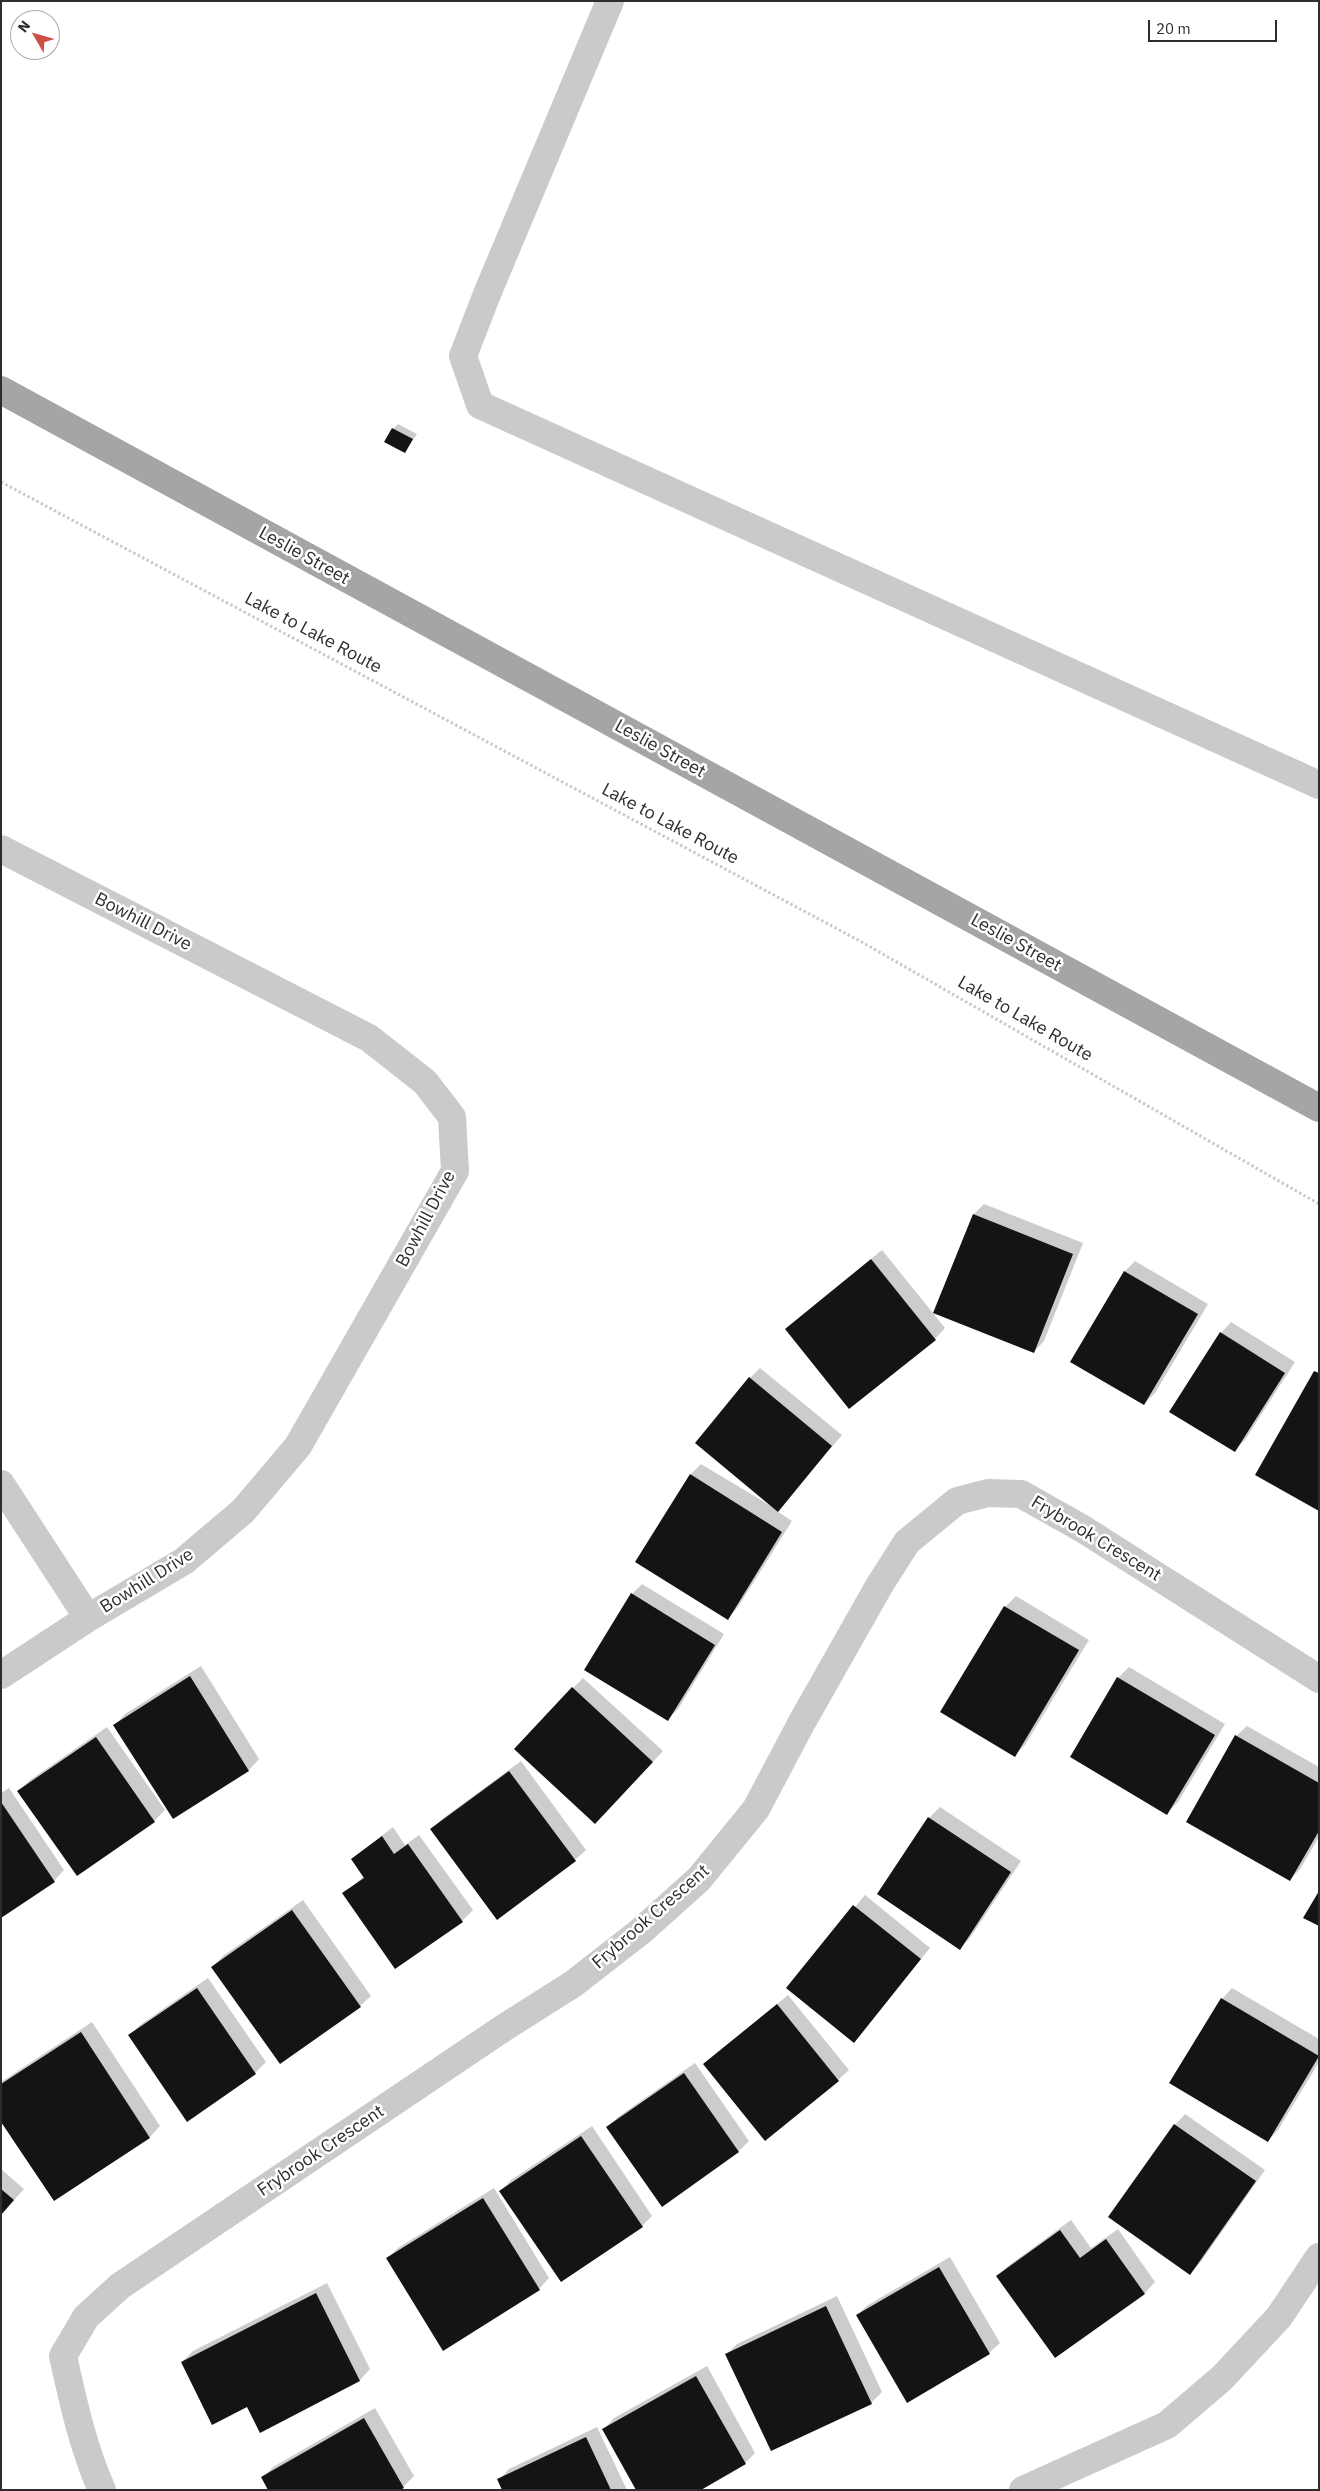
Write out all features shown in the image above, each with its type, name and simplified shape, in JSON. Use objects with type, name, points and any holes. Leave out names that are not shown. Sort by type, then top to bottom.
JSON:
[{"type":"main road","name":"Leslie Street","points":[[1,390],[1319,1108]]},
{"type":"street","points":[[610,1],[486,294],[464,356],[480,405],[1319,785]]},
{"type":"street","name":"Bowhill Drive","points":[[1,849],[369,1038],[425,1082],[452,1116],[455,1171],[298,1446],[243,1511],[184,1560],[88,1618],[1,1675]]},
{"type":"street","points":[[1,1484],[7,1490],[88,1618]]},
{"type":"street","name":"Frybrook Crescent","points":[[102,2490],[93,2471],[63,2356],[86,2317],[128,2281],[573,1984],[641,1931],[699,1879],[756,1809],[802,1722],[879,1586],[907,1542],[957,1501],[988,1493],[1021,1494],[1083,1529],[1319,1679]]},
{"type":"street","points":[[1023,2490],[1167,2425],[1222,2378],[1279,2317],[1319,2257]]},
{"type":"path","name":"Lake to Lake Route","points":[[1,482],[860,941],[1319,1204]]},
{"type":"building","points":[[392,428],[413,439],[405,453],[384,442]]},
{"type":"building","points":[[973,1214],[1073,1254],[1034,1353],[933,1313]]},
{"type":"building","points":[[871,1259],[936,1340],[849,1409],[785,1329]]},
{"type":"building","points":[[1124,1271],[1198,1314],[1144,1405],[1070,1362]]},
{"type":"building","points":[[1220,1332],[1285,1373],[1235,1452],[1169,1412]]},
{"type":"building","points":[[1314,1371],[1319,1373],[1319,1511],[1255,1475]]},
{"type":"building","points":[[749,1377],[832,1446],[778,1512],[695,1443]]},
{"type":"building","points":[[690,1474],[782,1532],[728,1620],[635,1562]]},
{"type":"building","points":[[631,1593],[715,1645],[668,1721],[584,1670]]},
{"type":"building","points":[[1004,1606],[1079,1650],[1015,1757],[940,1712]]},
{"type":"building","points":[[190,1676],[249,1771],[173,1819],[113,1725]]},
{"type":"building","points":[[1117,1677],[1215,1735],[1167,1815],[1070,1757]]},
{"type":"building","points":[[572,1687],[653,1762],[595,1824],[514,1749]]},
{"type":"building","points":[[1235,1735],[1319,1783],[1319,1831],[1290,1881],[1186,1822]]},
{"type":"building","points":[[96,1737],[155,1822],[77,1876],[17,1791]]},
{"type":"building","points":[[509,1771],[576,1861],[497,1920],[430,1829]]},
{"type":"building","points":[[1,1802],[55,1882],[1,1918]]},
{"type":"building","points":[[928,1817],[1011,1872],[960,1950],[877,1894]]},
{"type":"building","points":[[382,1836],[394,1854],[408,1844],[463,1922],[395,1969],[342,1893],[364,1878],[351,1859]]},
{"type":"building","points":[[1319,1891],[1319,1926],[1303,1918]]},
{"type":"building","points":[[853,1905],[921,1959],[854,2043],[786,1988]]},
{"type":"building","points":[[292,1910],[361,2007],[280,2064],[211,1967]]},
{"type":"building","points":[[197,1988],[256,2074],[187,2122],[128,2035]]},
{"type":"building","points":[[1221,1998],[1319,2056],[1268,2142],[1169,2083]]},
{"type":"building","points":[[777,2004],[839,2081],[765,2141],[703,2064]]},
{"type":"building","points":[[81,2032],[150,2138],[54,2201],[1,2122],[1,2084]]},
{"type":"building","points":[[684,2073],[739,2152],[662,2207],[606,2127]]},
{"type":"building","points":[[1174,2124],[1256,2181],[1190,2275],[1108,2217]]},
{"type":"building","points":[[581,2136],[643,2227],[561,2282],[499,2191]]},
{"type":"building","points":[[1,2189],[14,2200],[1,2215]]},
{"type":"building","points":[[483,2198],[540,2290],[443,2351],[386,2258]]},
{"type":"building","points":[[1060,2230],[1080,2258],[1106,2239],[1145,2294],[1055,2358],[996,2276]]},
{"type":"building","points":[[939,2267],[990,2354],[907,2403],[856,2315]]},
{"type":"building","points":[[316,2293],[360,2381],[260,2433],[247,2407],[212,2425],[181,2362]]},
{"type":"building","points":[[826,2306],[872,2404],[771,2451],[725,2354]]},
{"type":"building","points":[[696,2376],[746,2464],[701,2490],[636,2490],[602,2429]]},
{"type":"building","points":[[364,2418],[404,2488],[400,2490],[268,2490],[261,2477]]},
{"type":"building","points":[[586,2437],[611,2490],[502,2490],[497,2479]]}]
